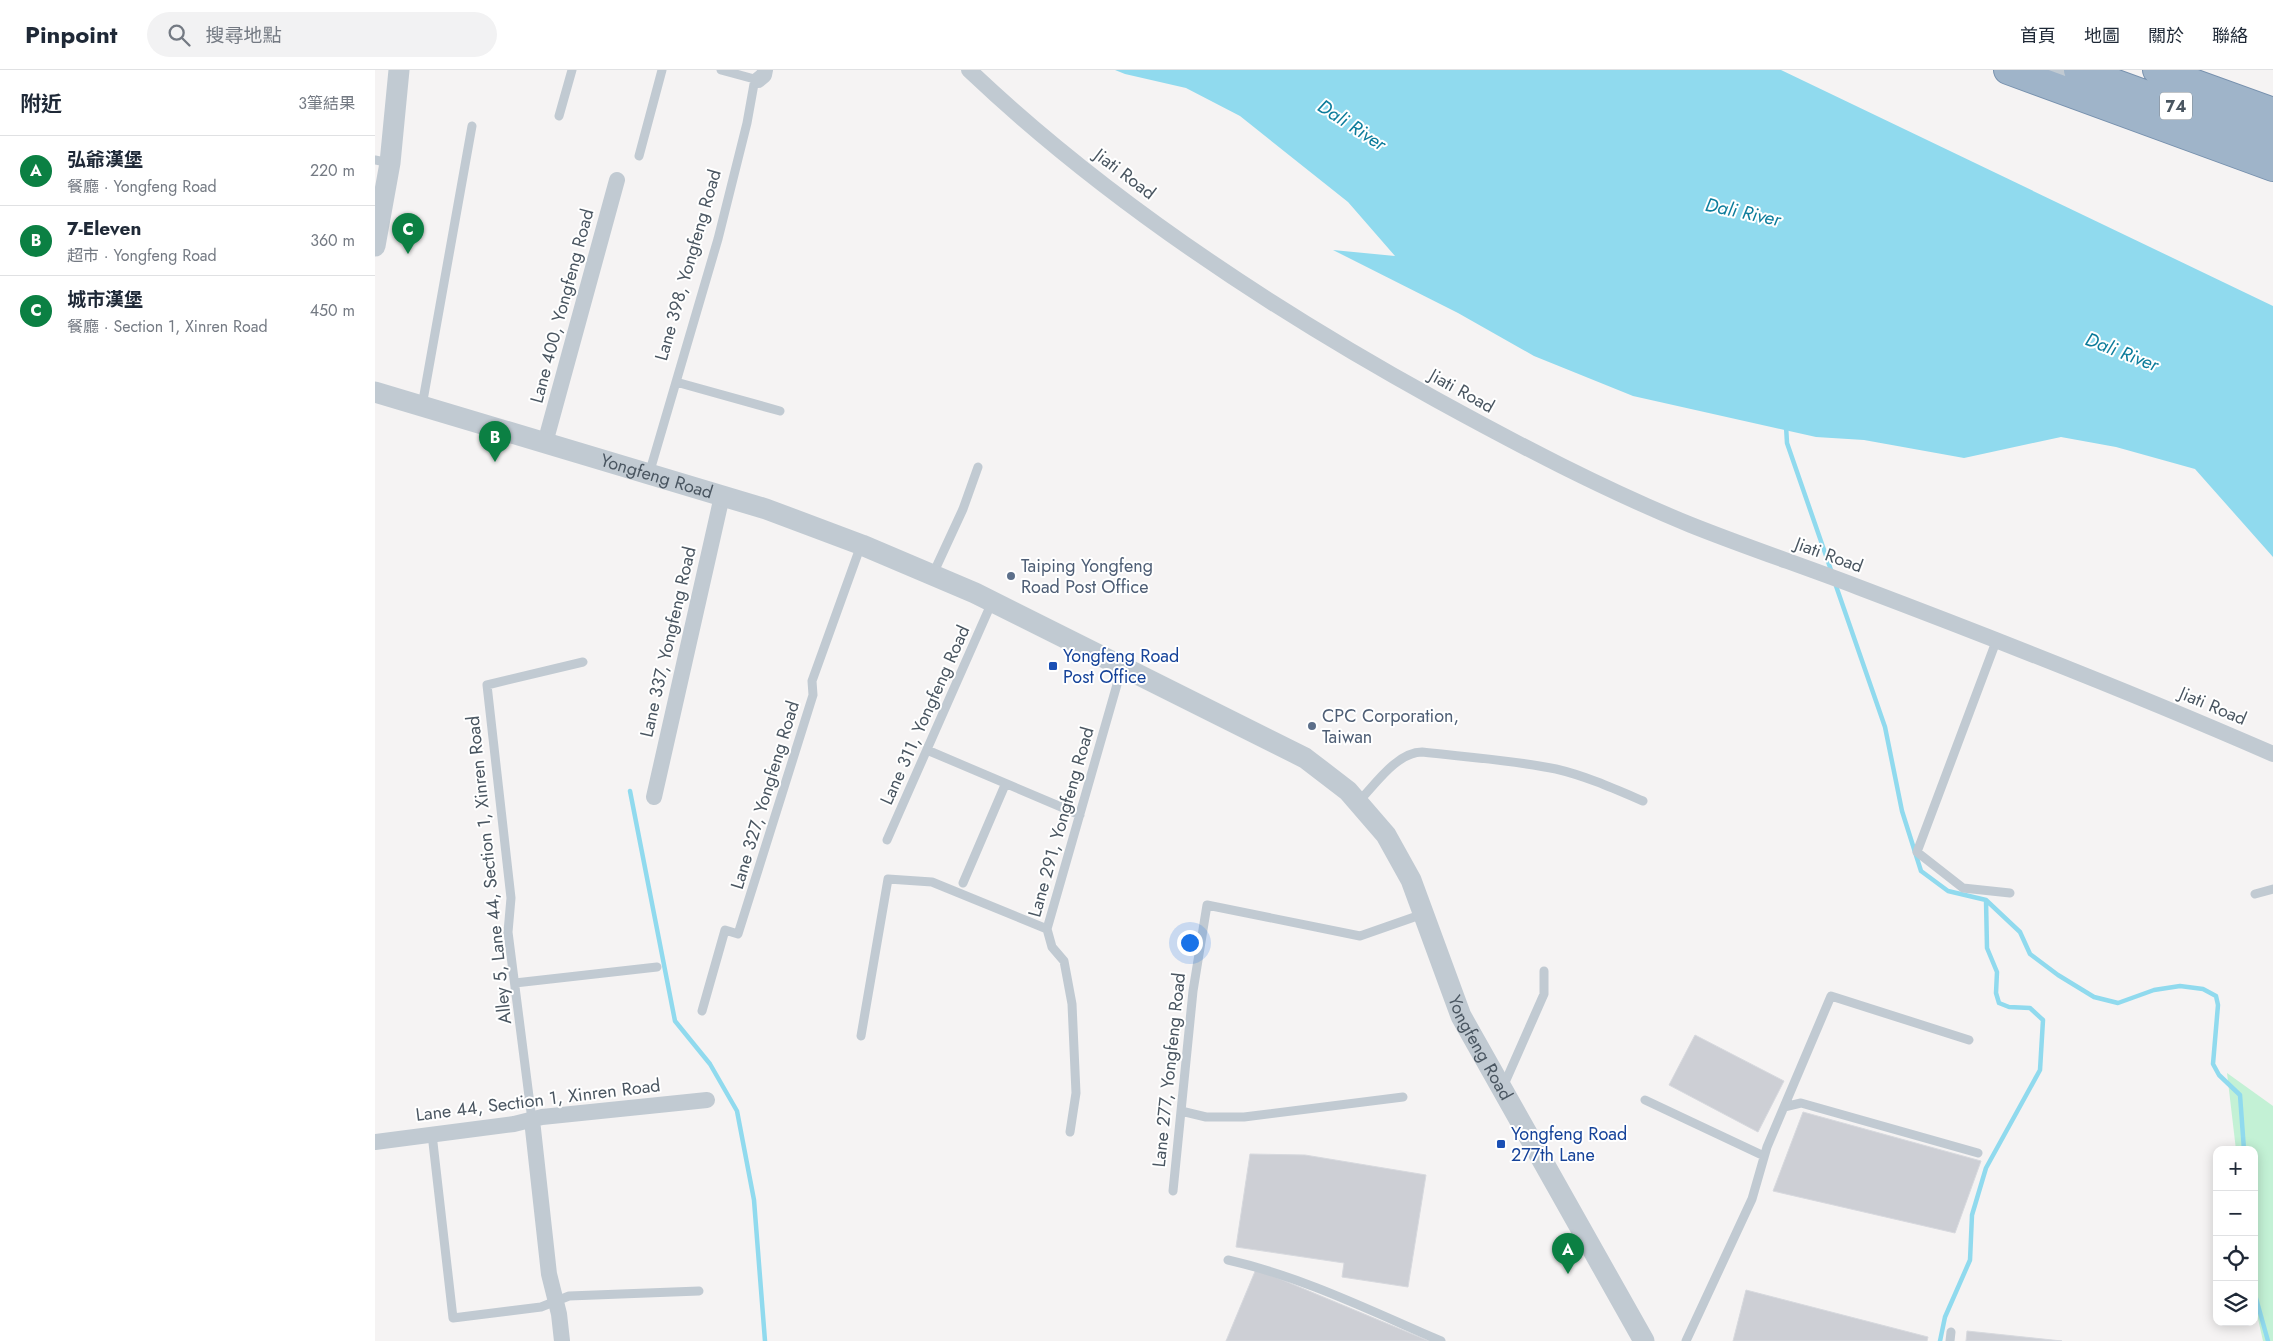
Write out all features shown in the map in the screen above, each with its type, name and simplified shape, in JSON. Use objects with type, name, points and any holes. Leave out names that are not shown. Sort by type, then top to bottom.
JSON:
[{"type":"highway","points":[[2008,70],[2273,168]]},
{"type":"highway","name":"74","points":[[2078,70],[2273,141]]},
{"type":"highway","name":"74","points":[[2157,70],[2273,112]]},
{"type":"street","points":[[375,246],[383,162],[399,70]]},
{"type":"street","name":"Jiati Road","points":[[969,70],[1075,161],[1144,214],[1277,307],[1357,356],[1473,420],[1641,503],[1691,525],[1997,640],[2273,754]]},
{"type":"street","points":[[2049,70],[2273,156]]},
{"type":"street","points":[[2190,70],[2273,100]]},
{"type":"street","name":"Lane 400, Yongfeng Road","points":[[545,442],[617,180]]},
{"type":"street","name":"Yongfeng Road","points":[[375,392],[793,518],[933,574],[1305,758],[1337,780],[1359,801],[1386,835],[1411,880],[1461,1016],[1644,1341]]},
{"type":"street","name":"Lane 337, Yongfeng Road","points":[[654,797],[721,496]]},
{"type":"street","name":"Lane 44, Section 1, Xinren Road","points":[[375,1142],[543,1117],[707,1100]]},
{"type":"street","points":[[532,1120],[549,1274],[556,1301],[562,1341]]},
{"type":"lane","points":[[559,116],[571,70]]},
{"type":"lane","points":[[639,156],[662,70]]},
{"type":"lane","points":[[721,70],[761,75]]},
{"type":"lane","name":"Lane 398, Yongfeng Road","points":[[649,474],[718,239],[747,123],[754,84],[761,75]]},
{"type":"lane","points":[[422,406],[472,126]]},
{"type":"lane","points":[[675,382],[780,411]]},
{"type":"lane","points":[[933,574],[963,509],[978,467]]},
{"type":"lane","name":"Lane 327, Yongfeng Road","points":[[702,1011],[725,930],[738,934],[813,695],[812,681],[861,545]]},
{"type":"lane","name":"Lane 311, Yongfeng Road","points":[[887,840],[992,602]]},
{"type":"lane","points":[[1997,640],[1917,852],[1963,888],[2010,893]]},
{"type":"lane","name":"Alley 5, Lane 44, Section 1, Xinren Road","points":[[532,1120],[508,932],[511,898],[487,685],[583,662]]},
{"type":"lane","name":"Lane 291, Yongfeng Road","points":[[1070,1132],[1076,1093],[1072,1004],[1064,961],[1052,947],[1047,929],[1122,666]]},
{"type":"lane","points":[[927,750],[1005,785],[1080,815]]},
{"type":"lane","points":[[1359,801],[1397,762],[1412,752],[1422,752],[1503,760],[1556,769],[1643,801]]},
{"type":"lane","points":[[963,883],[1005,785]]},
{"type":"lane","points":[[861,1036],[888,879],[932,882],[1047,929]]},
{"type":"lane","points":[[2255,894],[2273,890]]},
{"type":"lane","name":"Lane 277, Yongfeng Road","points":[[1173,1191],[1193,991],[1207,905],[1361,936],[1423,914]]},
{"type":"lane","points":[[515,983],[657,967]]},
{"type":"lane","points":[[1502,1090],[1544,994],[1544,971]]},
{"type":"lane","points":[[1686,1341],[1752,1199],[1765,1156],[1784,1107],[1831,996],[1969,1040]]},
{"type":"lane","points":[[1181,1111],[1206,1117],[1244,1117],[1403,1097]]},
{"type":"lane","points":[[1645,1100],[1765,1156]]},
{"type":"lane","points":[[1784,1107],[1801,1103],[1978,1153]]},
{"type":"lane","points":[[432,1134],[453,1318],[541,1307],[569,1296],[699,1291]]},
{"type":"lane","points":[[1229,1260],[1302,1281],[1441,1341]]},
{"type":"green space","points":[[2227,1073],[2273,1106],[2273,1341],[2263,1341],[2258,1319],[2258,1146],[2236,1146]]},
{"type":"water","name":"Dali River","points":[[1115,70],[1781,70],[2273,306],[2273,557],[2195,469],[2116,447],[2061,437],[1964,458],[1864,440],[1816,437],[1633,396],[1534,356],[1458,313],[1333,250],[1395,256],[1348,202],[1240,116],[1186,88]]},
{"type":"building","points":[[1695,1035],[1784,1081],[1758,1132],[1669,1085]]},
{"type":"building","points":[[1803,1112],[1981,1161],[1955,1233],[1773,1191]]},
{"type":"building","points":[[1250,1154],[1305,1155],[1426,1175],[1408,1287],[1342,1277],[1344,1263],[1236,1247]]},
{"type":"building","points":[[1256,1269],[1429,1341],[1226,1341]]},
{"type":"building","points":[[1746,1290],[1928,1337],[1927,1341],[1733,1341]]},
{"type":"building","points":[[1967,1331],[2062,1341],[1966,1341]]},
{"type":"waterway","points":[[1786,426],[1787,443],[1832,573]]},
{"type":"waterway","points":[[1835,583],[1885,727],[1902,811],[1921,871],[1948,891],[1986,900],[2020,932],[2030,954],[2058,975],[2094,997],[2118,1003],[2154,990],[2180,986],[2203,989],[2216,996],[2218,1005],[2213,1064],[2219,1075],[2240,1095],[2244,1146]]},
{"type":"waterway","points":[[630,791],[675,1021],[710,1064],[737,1111],[754,1200],[765,1341]]},
{"type":"waterway","points":[[1940,1341],[1945,1317],[1970,1260],[1972,1215],[1986,1168],[2040,1070],[2043,1020],[2030,1008],[2009,1007],[1999,1003],[1996,993],[1997,972],[1987,948],[1986,900]]},
{"type":"waterway","points":[[2258,1305],[2268,1341]]},
{"type":"place","name":"城市漢堡","points":[[408,254]]},
{"type":"place","name":"7-Eleven","points":[[495,462]]},
{"type":"place","name":"Taiping Yongfeng Road Post Office","points":[[1011,576]]},
{"type":"place","name":"Yongfeng Road Post Office","points":[[1053,666]]},
{"type":"place","name":"CPC Corporation, Taiwan","points":[[1312,726]]},
{"type":"place","name":"Yongfeng Road 277th Lane","points":[[1501,1144]]},
{"type":"place","name":"弘爺漢堡","points":[[1568,1274]]}]
